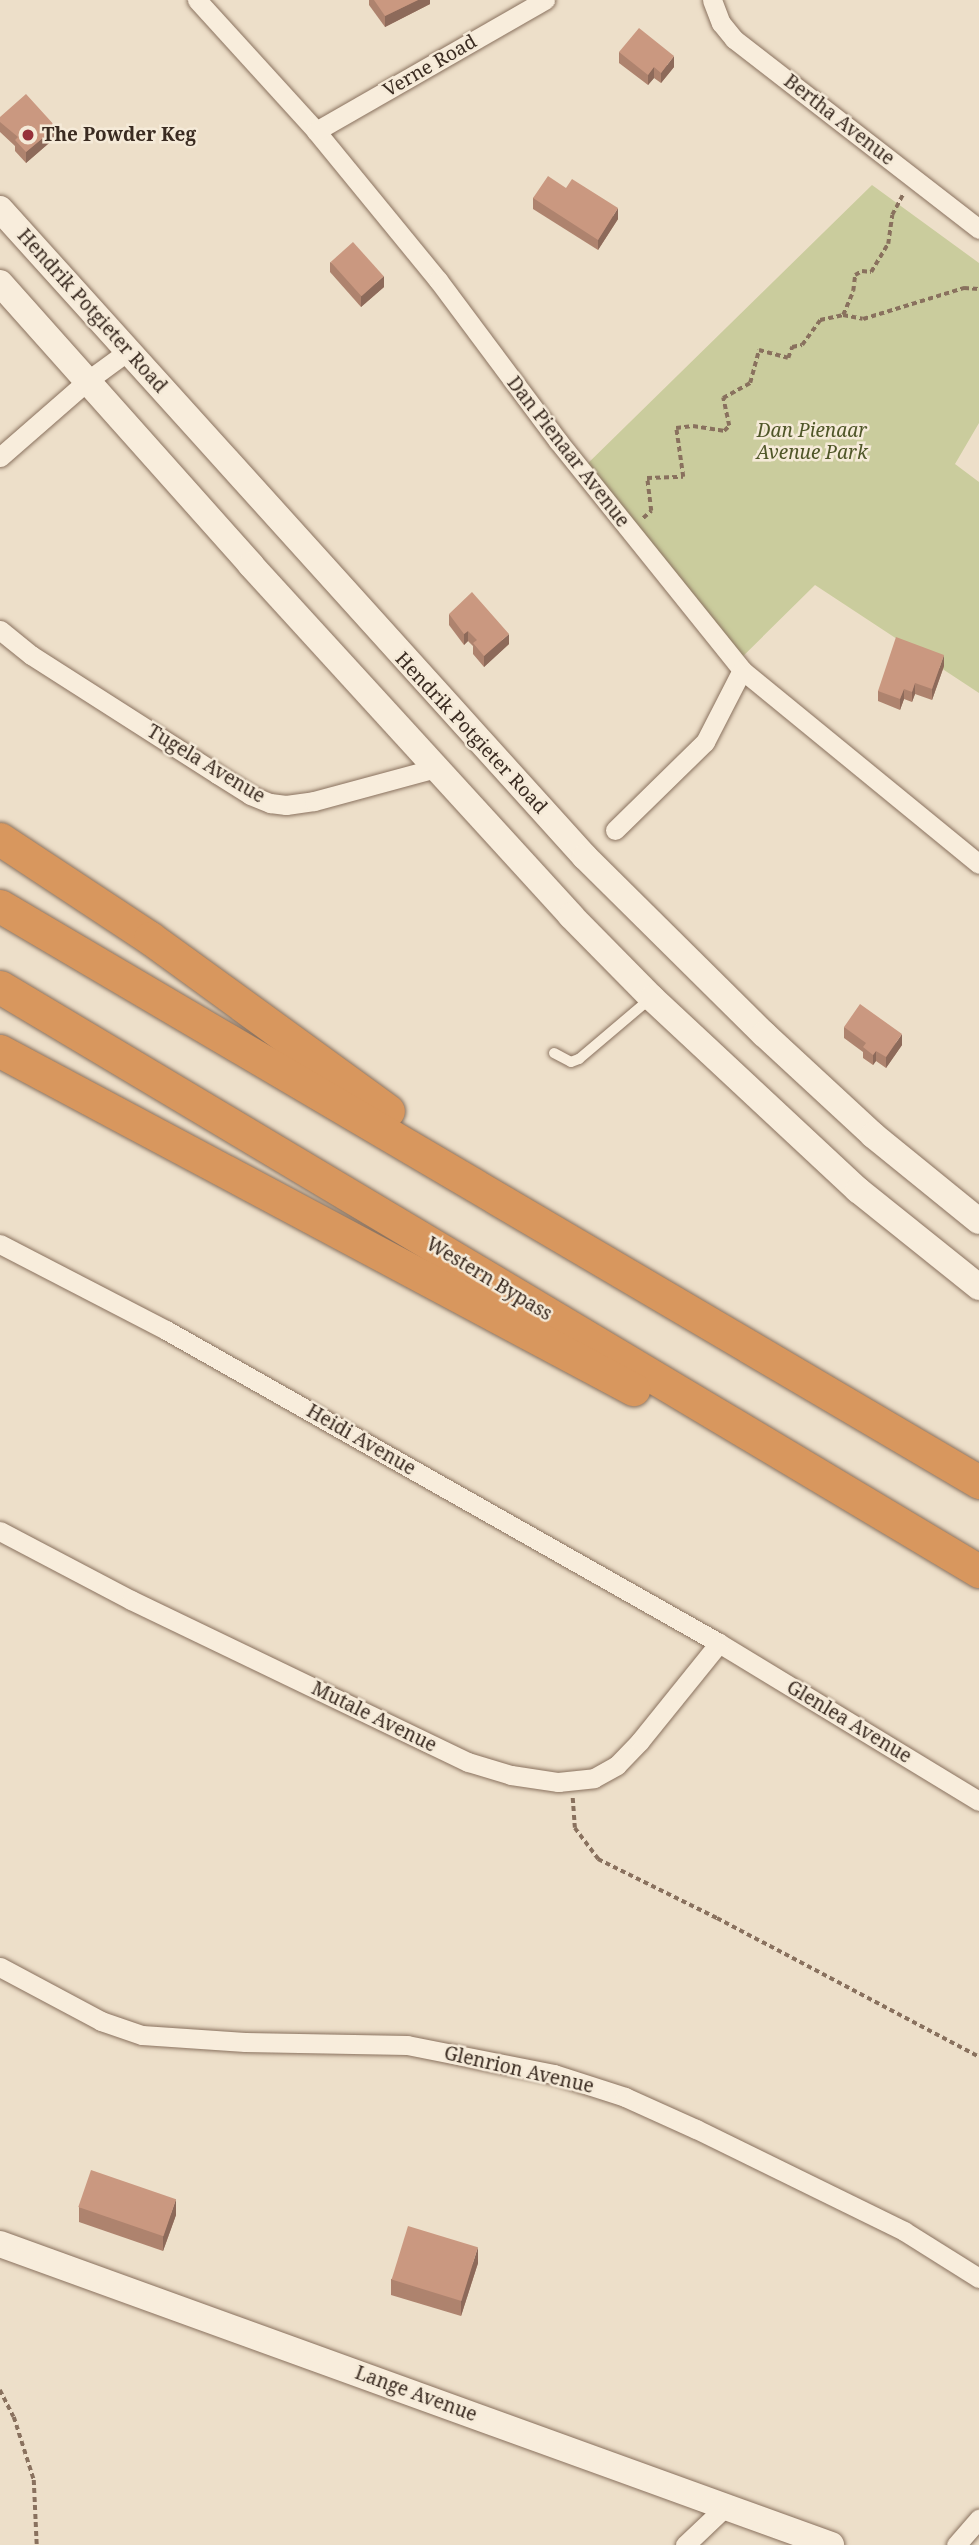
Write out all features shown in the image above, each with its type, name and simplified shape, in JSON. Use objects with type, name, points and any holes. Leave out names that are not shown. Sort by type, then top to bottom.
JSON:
[{"type":"highway","points":[[0,839],[150,938],[543,1223]]},
{"type":"highway","points":[[0,906],[543,1223],[979,1482]]},
{"type":"highway","name":"Western Bypass","points":[[0,987],[967,1564]]},
{"type":"highway","points":[[0,1051],[593,1368],[967,1564]]},
{"type":"main road","name":"Hendrik Potgieter Road","points":[[0,209],[93,308],[128,351],[585,857],[764,1034],[873,1135],[979,1221]]},
{"type":"main road","points":[[0,283],[571,916],[652,998],[858,1190],[979,1287]]},
{"type":"main road","name":"Lange Avenue","points":[[0,2244],[831,2545]]},
{"type":"street","name":"Dan Pienaar Avenue","points":[[197,0],[316,131],[438,280],[629,531],[742,670],[979,864]]},
{"type":"street","name":"Verne Road","points":[[316,131],[545,0]]},
{"type":"street","name":"Bertha Avenue","points":[[712,0],[721,23],[734,39],[979,229]]},
{"type":"street","points":[[0,457],[87,381],[128,351]]},
{"type":"street","name":"Tugela Avenue","points":[[0,630],[32,654],[205,767],[250,795],[270,803],[286,805],[314,801],[436,768]]},
{"type":"street","points":[[615,830],[705,742],[742,670]]},
{"type":"street","name":"Heidi Avenue","points":[[0,1244],[166,1330],[719,1643]]},
{"type":"street","name":"Mutale Avenue","points":[[0,1531],[131,1600],[468,1762],[511,1775],[558,1782],[594,1778],[617,1765],[640,1741],[719,1643]]},
{"type":"street","name":"Glenlea Avenue","points":[[719,1643],[979,1801]]},
{"type":"street","name":"Glenrion Avenue","points":[[0,1968],[101,2021],[142,2035],[407,2045],[554,2074],[625,2097],[696,2129],[904,2231],[979,2278]]},
{"type":"street","points":[[684,2545],[724,2508]]},
{"type":"street","points":[[956,2545],[979,2519]]},
{"type":"lane","points":[[554,1053],[571,1062],[579,1059],[652,998]]},
{"type":"path","points":[[843,315],[853,291],[855,275],[862,271],[871,272],[888,244],[892,215],[911,177]]},
{"type":"path","points":[[629,531],[651,511],[647,478],[683,477],[676,428],[693,426],[724,431],[729,426],[723,398],[750,383],[759,350],[788,358],[792,347],[802,345],[820,320],[843,315],[863,319],[964,288],[979,289]]},
{"type":"path","points":[[571,1780],[575,1828],[598,1859],[979,2057]]},
{"type":"path","points":[[0,2390],[13,2417],[34,2480],[37,2545]]},
{"type":"green space","name":"Dan Pienaar Avenue Park","points":[[872,185],[979,263],[979,423],[955,464],[979,482],[979,693],[815,585],[731,668],[580,471]]},
{"type":"building","points":[[374,0],[418,0],[385,16]]},
{"type":"building","points":[[639,28],[674,56],[661,73],[654,67],[648,75],[619,52]]},
{"type":"building","name":"The Powder Keg","points":[[26,94],[56,127],[26,152],[15,140],[18,137],[0,122],[0,117]]},
{"type":"building","points":[[548,176],[566,188],[572,179],[618,208],[598,240],[533,198]]},
{"type":"building","points":[[353,242],[384,276],[361,296],[331,262]]},
{"type":"building","points":[[472,592],[509,634],[484,656],[473,643],[477,640],[468,631],[464,634],[449,614]]},
{"type":"building","points":[[896,637],[944,655],[932,689],[915,683],[912,692],[904,689],[900,699],[878,691]]},
{"type":"building","points":[[860,1004],[902,1034],[886,1057],[876,1051],[873,1055],[863,1047],[866,1043],[844,1027]]},
{"type":"building","points":[[91,2170],[176,2199],[163,2236],[78,2207]]},
{"type":"building","points":[[408,2226],[478,2247],[461,2301],[392,2280]]},
{"type":"place","name":"The Powder Keg","points":[[28,135]]}]
